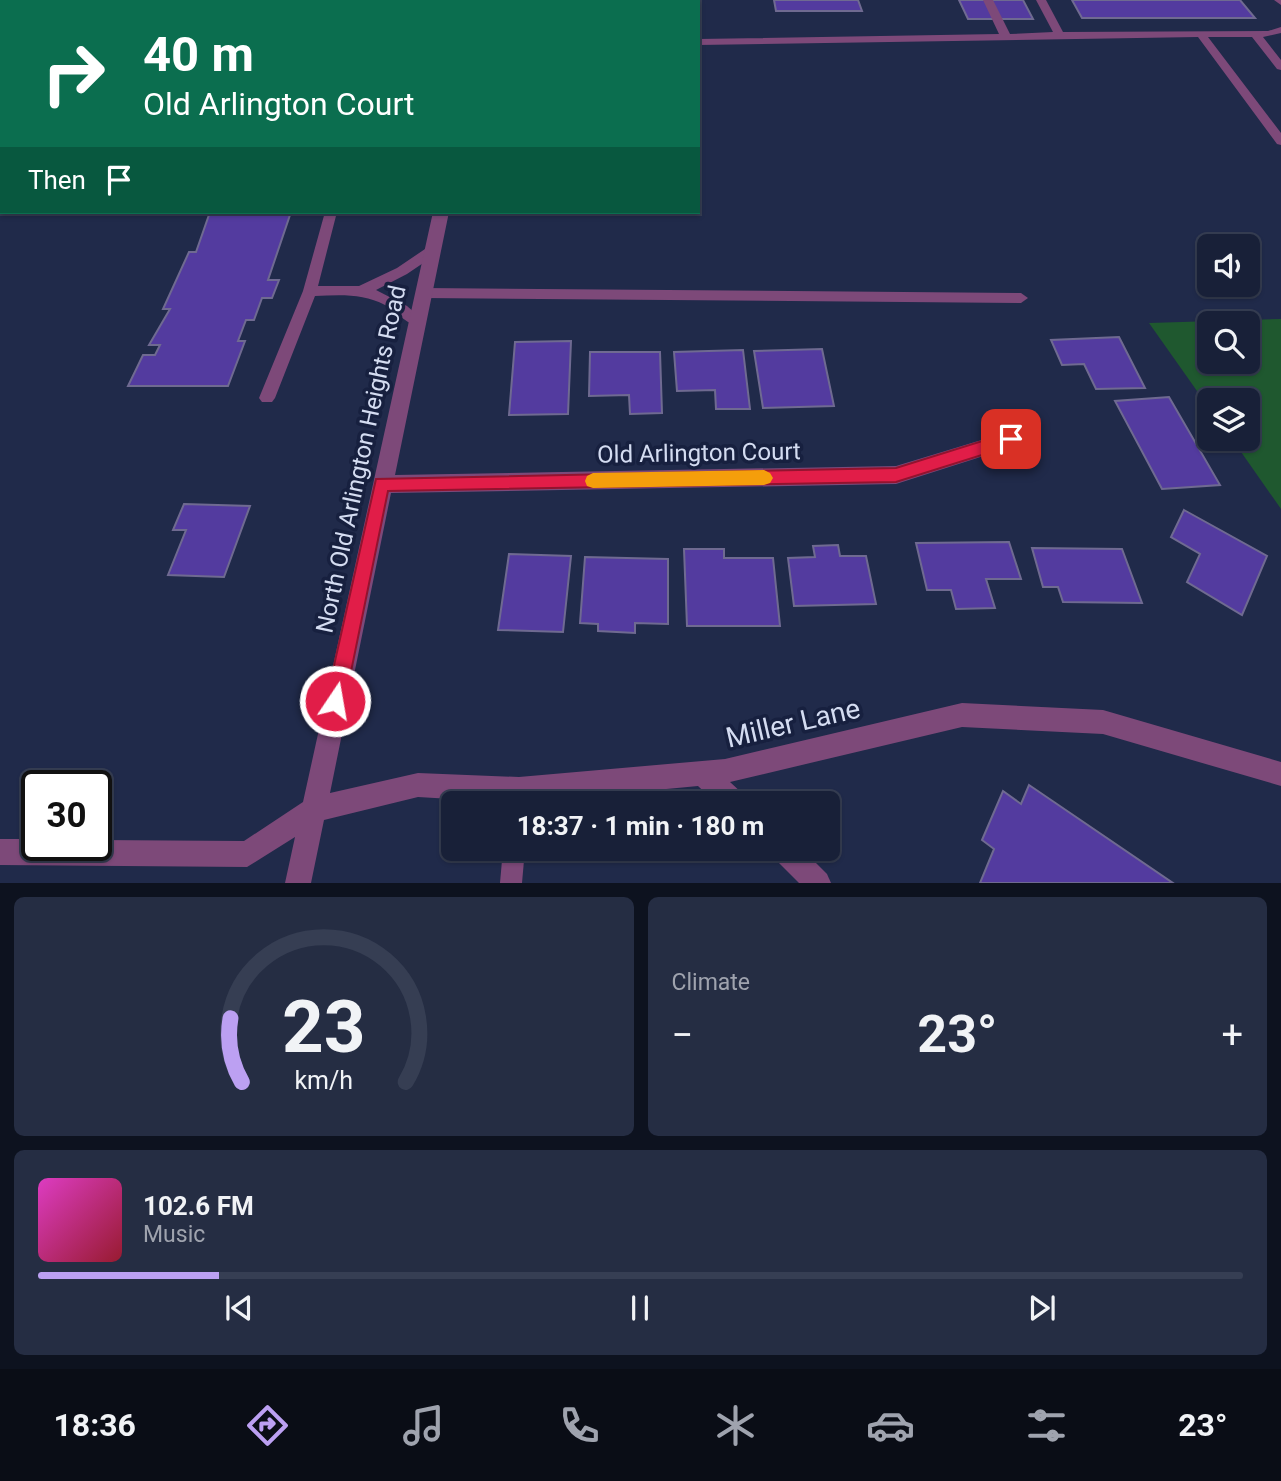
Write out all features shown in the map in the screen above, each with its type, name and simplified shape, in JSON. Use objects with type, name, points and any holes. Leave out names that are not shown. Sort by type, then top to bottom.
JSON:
[{"type":"street","name":"North Old Arlington Heights Road","points":[[298,883],[441,214]]},
{"type":"street","name":"Old Arlington Court","points":[[382,484],[896,475],[1011,439]]},
{"type":"street","name":"Miller Lane","points":[[567,791],[726,771],[962,715],[1102,722],[1281,774]]},
{"type":"street","points":[[703,774],[721,791]]},
{"type":"street","name":"Miller Lane","points":[[313,810],[418,785],[468,791]]},
{"type":"street","points":[[0,852],[247,854],[313,810]]},
{"type":"street","points":[[795,861],[818,883]]},
{"type":"lane","points":[[988,0],[1006,37]]},
{"type":"lane","points":[[1041,0],[1060,35]]},
{"type":"lane","points":[[700,42],[780,43],[892,37],[1269,34],[1281,30]]},
{"type":"lane","points":[[1255,34],[1281,67]]},
{"type":"lane","points":[[1201,35],[1281,141]]},
{"type":"lane","points":[[267,398],[310,291],[330,214]]},
{"type":"lane","points":[[364,290],[402,271],[433,250]]},
{"type":"lane","points":[[310,291],[364,290],[397,304],[417,321]]},
{"type":"lane","points":[[424,293],[1021,298]]},
{"type":"lane","points":[[511,883],[513,861]]},
{"type":"green space","points":[[1281,319],[1281,509],[1240,451],[1260,451],[1260,388],[1197,388],[1197,391],[1149,323],[1197,322],[1197,374],[1260,374],[1260,320]]},
{"type":"building","points":[[774,0],[858,0],[862,11],[776,11]]},
{"type":"building","points":[[959,0],[1023,0],[1033,19],[968,19]]},
{"type":"building","points":[[1072,0],[1240,0],[1255,18],[1082,18]]},
{"type":"building","points":[[209,214],[290,214],[268,280],[279,280],[272,298],[262,298],[254,320],[246,320],[238,341],[245,341],[228,386],[128,386],[143,355],[155,355],[160,345],[149,345],[170,309],[163,309],[189,252],[196,252]]},
{"type":"building","points":[[1119,337],[1145,388],[1096,389],[1084,364],[1062,365],[1051,340]]},
{"type":"building","points":[[571,341],[568,414],[509,415],[515,342]]},
{"type":"building","points":[[822,349],[834,406],[763,408],[754,351]]},
{"type":"building","points":[[743,350],[750,409],[716,409],[715,390],[677,391],[674,352]]},
{"type":"building","points":[[590,352],[660,352],[662,413],[630,414],[629,395],[589,396]]},
{"type":"building","points":[[1169,397],[1197,445],[1197,451],[1200,451],[1220,485],[1162,489],[1115,401]]},
{"type":"building","points":[[184,504],[250,506],[224,577],[168,575],[186,530],[173,530]]},
{"type":"building","points":[[1184,510],[1267,556],[1242,615],[1187,582],[1200,554],[1171,537]]},
{"type":"building","points":[[1009,542],[1021,579],[986,579],[995,608],[956,609],[951,590],[927,590],[916,543]]},
{"type":"building","points":[[838,545],[840,556],[866,556],[876,604],[794,606],[788,558],[815,557],[813,546]]},
{"type":"building","points":[[1032,548],[1122,549],[1142,603],[1063,602],[1058,587],[1043,587]]},
{"type":"building","points":[[684,549],[724,549],[724,558],[773,558],[780,626],[687,626]]},
{"type":"building","points":[[509,554],[571,556],[563,632],[498,630]]},
{"type":"building","points":[[585,557],[668,559],[668,624],[635,623],[635,633],[598,631],[598,624],[580,623]]},
{"type":"building","points":[[1029,785],[1173,883],[980,883],[994,849],[982,840],[1003,791],[1021,804]]},
{"type":"slow traffic","points":[[593,481],[764,478]]},
{"type":"route","points":[[335,701],[382,484],[896,475],[1011,439]]}]
